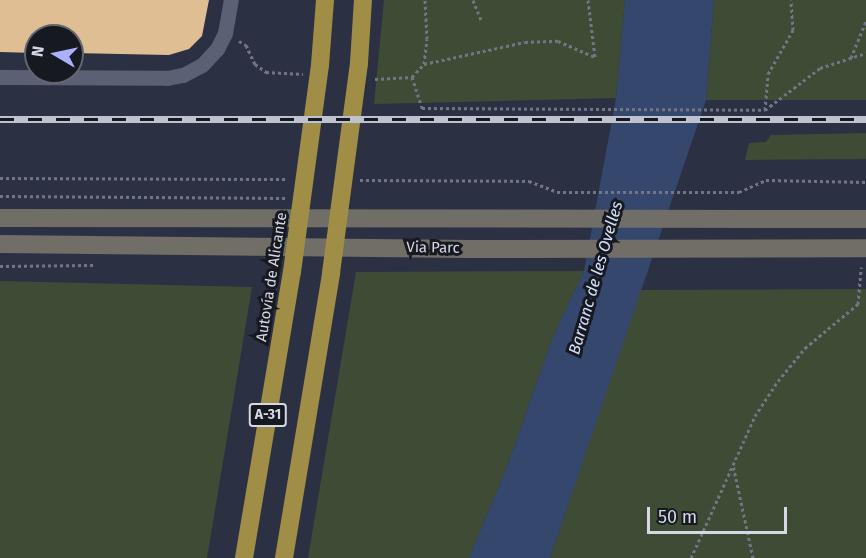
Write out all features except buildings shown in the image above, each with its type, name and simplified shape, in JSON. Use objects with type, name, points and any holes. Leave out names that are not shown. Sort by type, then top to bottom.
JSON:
[{"type":"highway","name":"Autovía de Alicante","points":[[244,558],[292,272],[320,65],[325,0]]},
{"type":"highway","name":"A-31","points":[[284,558],[331,273],[359,63],[363,0]]},
{"type":"main road","name":"Via Parc","points":[[0,218],[725,221],[866,219]]},
{"type":"main road","name":"Via Parc","points":[[0,244],[468,249],[866,248]]},
{"type":"street","points":[[0,77],[167,78],[183,75],[202,65],[217,49],[225,33],[231,0]]},
{"type":"path","points":[[473,0],[482,22]]},
{"type":"path","points":[[424,64],[525,42],[558,41],[595,57],[588,0]]},
{"type":"path","points":[[765,110],[768,74],[793,30],[791,0]]},
{"type":"path","points":[[851,58],[866,21]]},
{"type":"path","points":[[225,33],[246,45],[255,64],[266,72],[286,74]]},
{"type":"path","points":[[412,76],[422,108],[765,110],[820,68],[866,53]]},
{"type":"path","points":[[0,178],[292,179]]},
{"type":"path","points":[[352,180],[529,181],[557,192],[740,192],[766,180],[866,182]]},
{"type":"path","points":[[691,558],[756,416],[778,381],[805,348],[858,304],[861,267]]},
{"type":"path","points":[[733,465],[753,558]]},
{"type":"green space","points":[[384,0],[625,0],[616,98],[374,104]]},
{"type":"green space","points":[[714,0],[866,0],[866,100],[706,100]]},
{"type":"green space","points":[[866,133],[866,159],[745,160],[749,143],[766,142],[771,135]]},
{"type":"green space","points":[[584,271],[552,339],[508,464],[469,558],[308,558],[356,272]]},
{"type":"green space","points":[[0,281],[252,287],[207,558],[0,558]]},
{"type":"green space","points":[[866,289],[866,558],[550,558],[640,290]]},
{"type":"water","name":"Barranc de les Ovelles","points":[[625,0],[714,0],[706,100],[550,558],[469,558],[508,464],[552,339],[584,271],[616,98]]},
{"type":"railway","points":[[0,119],[866,119]]}]
